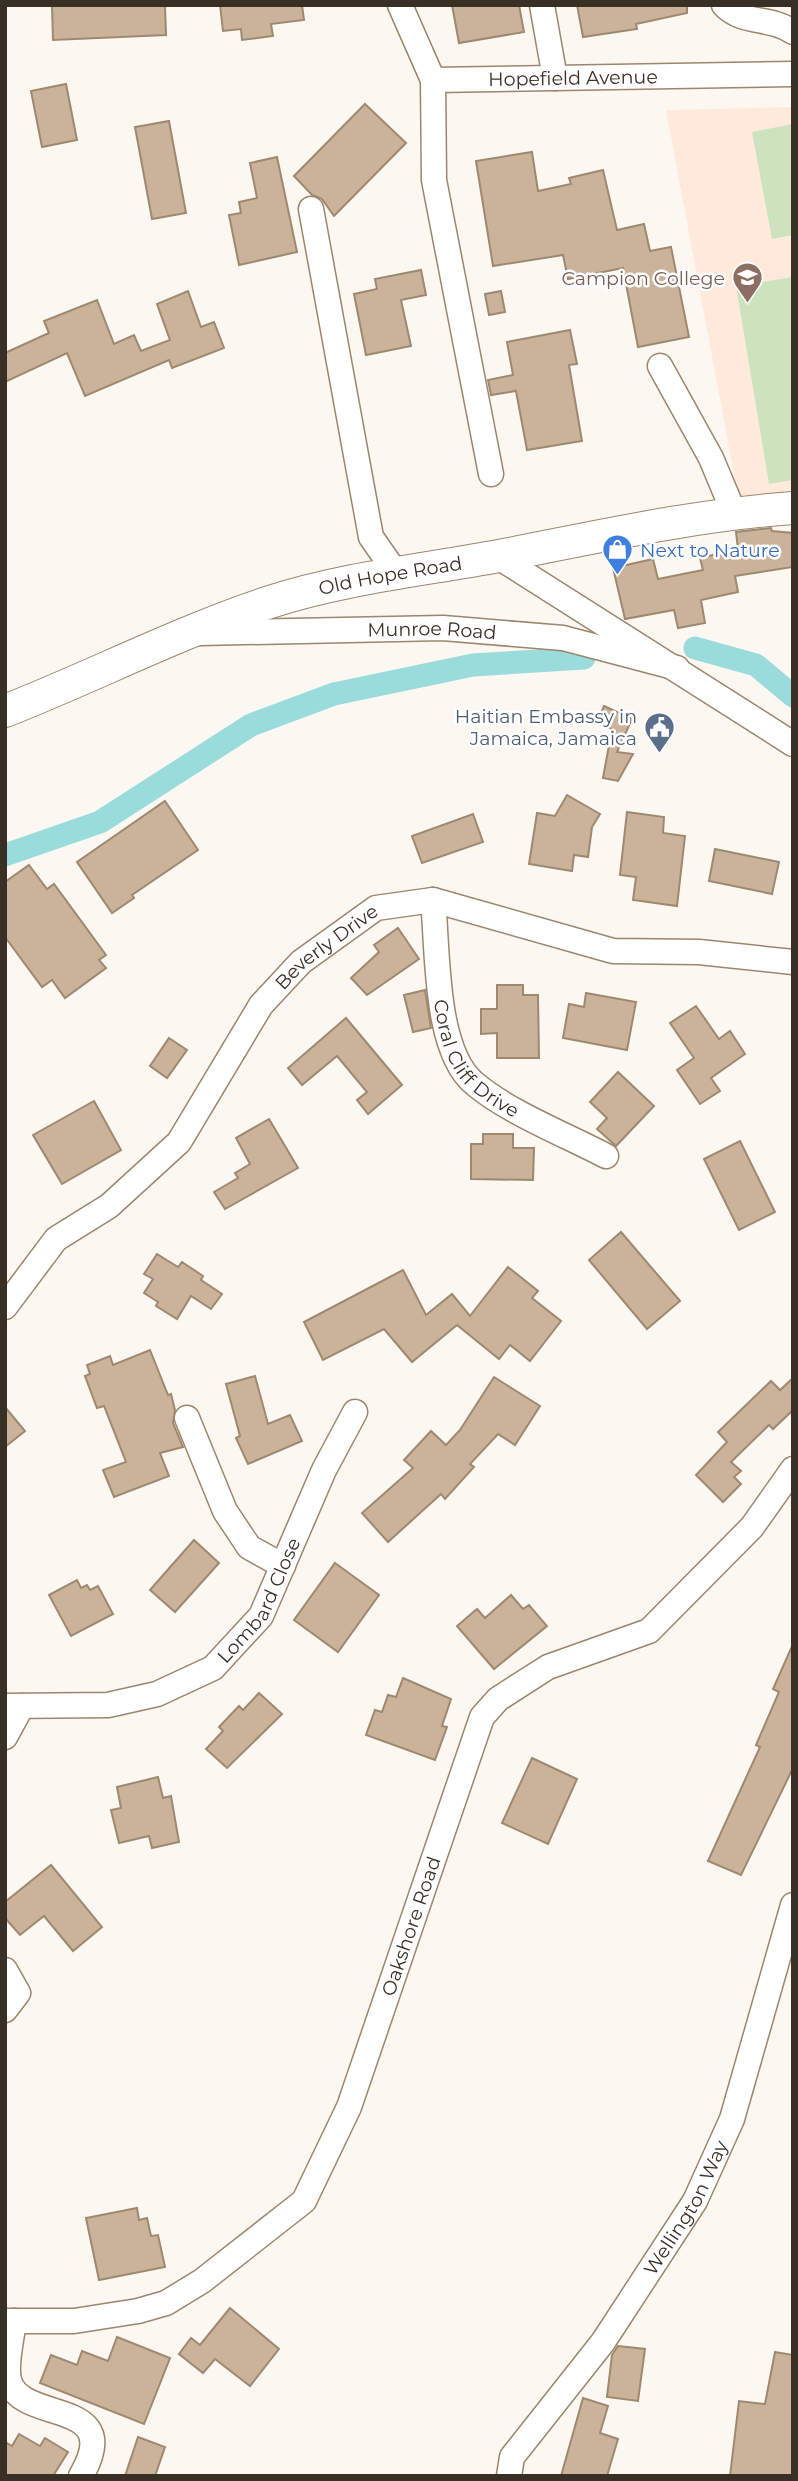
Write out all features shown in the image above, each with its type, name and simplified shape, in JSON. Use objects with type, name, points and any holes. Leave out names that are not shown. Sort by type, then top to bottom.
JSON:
[{"type":"main road","name":"Old Hope Road","points":[[5,711],[182,633],[274,601],[396,573],[734,513],[793,509]]},
{"type":"street","points":[[400,5],[433,80],[434,180],[491,474]]},
{"type":"street","points":[[542,5],[555,78]]},
{"type":"street","points":[[724,5],[734,15],[779,23],[793,32]]},
{"type":"street","name":"Hopefield Avenue","points":[[433,80],[793,75]]},
{"type":"street","points":[[311,209],[371,537],[396,573]]},
{"type":"street","points":[[660,366],[711,458],[734,513]]},
{"type":"street","name":"Munroe Road","points":[[497,556],[793,744]]},
{"type":"street","name":"Munroe Road","points":[[182,633],[443,628],[563,638],[677,668]]},
{"type":"street","name":"Beverly Drive","points":[[5,1307],[57,1239],[109,1206],[179,1142],[261,1004],[301,962],[376,908],[433,900],[613,951],[699,952],[793,962]]},
{"type":"street","name":"Coral Cliff Drive","points":[[433,900],[445,1028],[456,1061],[473,1083],[493,1096],[606,1156]]},
{"type":"street","name":"Lombard Close","points":[[13,1706],[108,1706],[157,1694],[213,1668],[261,1616],[324,1470],[355,1412]]},
{"type":"street","points":[[187,1418],[225,1511],[249,1547],[283,1566]]},
{"type":"street","name":"Oakshore Road","points":[[10,2321],[74,2321],[138,2311],[166,2303],[202,2281],[304,2200],[349,2107],[482,1717],[498,1699],[548,1667],[649,1632],[751,1527],[793,1469]]},
{"type":"street","points":[[5,1737],[13,1706]]},
{"type":"street","name":"Wellington Way","points":[[509,2476],[512,2457],[603,2342],[695,2201],[732,2119],[793,1905]]},
{"type":"street","points":[[5,1970],[18,1993],[5,2010]]},
{"type":"street","points":[[10,2321],[9,2379],[21,2397],[74,2417],[89,2430],[93,2448],[81,2476]]},
{"type":"shaded area","name":"Campion College","points":[[793,107],[793,501],[740,506],[666,110]]},
{"type":"green space","points":[[793,124],[793,235],[772,239],[752,132]]},
{"type":"green space","points":[[793,277],[793,480],[769,484],[736,286]]},
{"type":"building","points":[[52,5],[165,5],[166,35],[53,40]]},
{"type":"building","points":[[220,5],[302,5],[304,20],[271,24],[273,36],[242,40],[241,29],[223,31]]},
{"type":"building","points":[[452,5],[519,5],[524,32],[459,43]]},
{"type":"building","points":[[577,5],[687,5],[687,13],[636,24],[637,29],[583,37]]},
{"type":"building","points":[[66,84],[77,140],[42,147],[31,91]]},
{"type":"building","points":[[365,104],[406,143],[334,216],[322,199],[312,195],[294,176]]},
{"type":"building","points":[[169,121],[186,213],[152,219],[135,127]]},
{"type":"building","points":[[532,152],[538,191],[571,184],[569,178],[603,170],[617,230],[644,224],[650,251],[671,247],[689,337],[638,347],[623,268],[568,279],[563,255],[493,266],[476,161]]},
{"type":"building","points":[[277,157],[297,252],[239,265],[229,215],[241,213],[239,202],[257,198],[250,163]]},
{"type":"building","points":[[421,270],[426,295],[401,300],[411,346],[366,355],[354,294],[377,289],[375,279]]},
{"type":"building","points":[[188,291],[201,327],[214,322],[224,348],[172,368],[169,360],[85,396],[67,353],[5,382],[5,353],[49,333],[44,321],[97,300],[114,344],[134,335],[141,351],[170,340],[157,304]]},
{"type":"building","points":[[501,291],[505,312],[489,315],[485,294]]},
{"type":"building","points":[[570,330],[577,364],[569,365],[582,441],[527,450],[516,391],[491,395],[488,380],[513,375],[507,342]]},
{"type":"building","points":[[771,528],[772,531],[793,533],[793,567],[735,576],[738,592],[701,600],[705,623],[678,628],[674,610],[625,619],[613,568],[653,559],[658,579],[703,570],[700,558],[738,549],[736,532]]},
{"type":"building","points":[[604,706],[632,719],[617,752],[633,754],[618,781],[603,778],[612,729],[597,722]]},
{"type":"building","points":[[567,795],[600,814],[592,827],[588,857],[574,855],[572,871],[529,864],[537,813],[555,816]]},
{"type":"building","points":[[165,801],[198,850],[132,895],[134,898],[112,913],[77,862]]},
{"type":"building","points":[[627,812],[664,817],[663,833],[685,836],[677,906],[633,900],[636,877],[620,875]]},
{"type":"building","points":[[473,814],[483,842],[422,863],[412,836]]},
{"type":"building","points":[[715,849],[779,862],[772,894],[709,881]]},
{"type":"building","points":[[29,865],[47,889],[54,884],[106,955],[99,960],[106,968],[65,998],[52,980],[42,987],[5,937],[5,882]]},
{"type":"building","points":[[398,928],[419,959],[367,995],[351,978],[379,952],[374,945]]},
{"type":"building","points":[[497,985],[523,985],[523,995],[538,995],[539,1058],[497,1058],[497,1033],[481,1034],[481,1009],[497,1009]]},
{"type":"building","points":[[425,990],[431,1028],[413,1032],[404,995]]},
{"type":"building","points":[[586,993],[636,1002],[627,1050],[563,1038],[569,1004],[584,1007]]},
{"type":"building","points":[[696,1006],[719,1039],[730,1031],[745,1054],[711,1078],[720,1091],[700,1104],[677,1070],[694,1058],[670,1023]]},
{"type":"building","points":[[346,1018],[402,1085],[368,1114],[357,1100],[367,1092],[337,1056],[302,1085],[288,1068]]},
{"type":"building","points":[[169,1038],[187,1050],[167,1078],[150,1066]]},
{"type":"building","points":[[618,1072],[654,1106],[616,1146],[597,1129],[607,1118],[590,1102]]},
{"type":"building","points":[[94,1101],[121,1150],[62,1184],[33,1135]]},
{"type":"building","points":[[269,1119],[298,1168],[225,1209],[214,1192],[238,1178],[235,1173],[250,1164],[236,1138]]},
{"type":"building","points":[[483,1134],[513,1134],[513,1148],[534,1148],[533,1180],[471,1179],[471,1144],[483,1144]]},
{"type":"building","points":[[740,1141],[775,1212],[739,1230],[704,1159]]},
{"type":"building","points":[[621,1232],[680,1301],[647,1329],[589,1260]]},
{"type":"building","points":[[157,1254],[178,1267],[182,1262],[203,1276],[201,1280],[222,1294],[211,1309],[191,1296],[177,1319],[156,1306],[158,1302],[144,1293],[153,1279],[144,1274]]},
{"type":"building","points":[[508,1267],[538,1291],[532,1298],[561,1321],[530,1361],[510,1345],[499,1359],[457,1325],[412,1362],[384,1329],[323,1360],[304,1322],[403,1270],[426,1315],[452,1294],[470,1316]]},
{"type":"building","points":[[150,1350],[168,1395],[171,1394],[175,1410],[173,1423],[183,1447],[160,1453],[169,1476],[114,1497],[103,1470],[126,1462],[104,1406],[97,1408],[85,1376],[90,1374],[87,1365],[110,1356],[113,1365]]},
{"type":"building","points":[[255,1376],[268,1424],[290,1415],[302,1441],[248,1464],[236,1438],[240,1436],[226,1384]]},
{"type":"building","points":[[494,1377],[540,1406],[515,1445],[498,1434],[470,1464],[474,1467],[445,1499],[441,1494],[388,1542],[362,1513],[413,1468],[404,1460],[431,1431],[446,1445],[460,1430]]},
{"type":"building","points":[[793,1378],[793,1410],[773,1429],[769,1425],[731,1462],[741,1471],[734,1477],[741,1484],[723,1502],[696,1475],[727,1442],[718,1432],[771,1381],[780,1390]]},
{"type":"building","points":[[5,1407],[25,1431],[5,1447]]},
{"type":"building","points":[[194,1540],[219,1563],[175,1612],[150,1590]]},
{"type":"building","points":[[335,1563],[379,1595],[338,1652],[294,1620]]},
{"type":"building","points":[[77,1580],[81,1588],[87,1585],[90,1590],[98,1586],[113,1614],[71,1636],[49,1595]]},
{"type":"building","points":[[511,1595],[523,1609],[529,1605],[547,1626],[494,1669],[457,1626],[477,1609],[485,1618]]},
{"type":"building","points":[[793,1644],[793,1768],[741,1875],[708,1861],[760,1747],[756,1745],[779,1692],[773,1689]]},
{"type":"building","points":[[403,1678],[451,1699],[442,1726],[447,1727],[435,1760],[366,1735],[375,1710],[382,1712],[388,1695],[396,1697]]},
{"type":"building","points":[[259,1693],[282,1714],[227,1768],[206,1749],[223,1731],[219,1727],[239,1706],[243,1710]]},
{"type":"building","points":[[532,1758],[577,1779],[548,1844],[502,1823]]},
{"type":"building","points":[[158,1777],[163,1798],[171,1796],[179,1842],[152,1848],[149,1836],[119,1843],[111,1810],[121,1808],[117,1787]]},
{"type":"building","points":[[51,1865],[102,1927],[73,1951],[44,1916],[20,1935],[5,1918],[5,1902]]},
{"type":"building","points":[[137,2208],[139,2220],[147,2218],[151,2236],[158,2235],[165,2267],[99,2280],[86,2218]]},
{"type":"building","points":[[230,2308],[279,2349],[250,2386],[215,2359],[203,2373],[179,2354],[191,2338],[200,2345]]},
{"type":"building","points":[[117,2337],[170,2358],[144,2424],[40,2383],[51,2355],[77,2365],[82,2351],[108,2361]]},
{"type":"building","points":[[618,2346],[645,2349],[638,2401],[607,2397],[612,2355]]},
{"type":"building","points":[[775,2352],[793,2355],[793,2476],[730,2476],[739,2401],[765,2404]]},
{"type":"building","points":[[583,2398],[608,2406],[600,2433],[618,2439],[607,2476],[561,2476]]},
{"type":"building","points":[[19,2434],[40,2446],[45,2438],[68,2452],[53,2476],[5,2476],[5,2442],[12,2446]]},
{"type":"building","points":[[138,2437],[165,2447],[155,2476],[125,2476]]},
{"type":"waterway","points":[[695,648],[756,665],[793,696]]},
{"type":"waterway","points":[[5,855],[100,822],[251,725],[334,694],[473,665],[584,658]]},
{"type":"place","name":"Campion College","points":[[748,305]]},
{"type":"place","name":"Next to Nature","points":[[617,577]]},
{"type":"place","name":"Haitian Embassy in Jamaica, Jamaica","points":[[660,754]]}]
